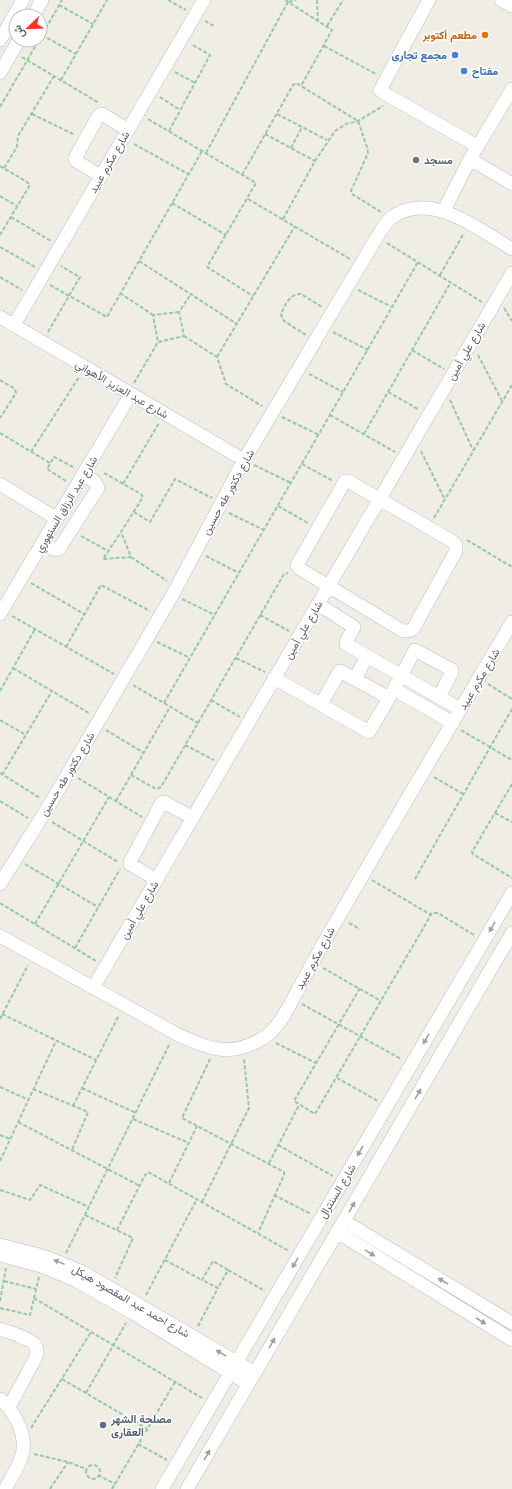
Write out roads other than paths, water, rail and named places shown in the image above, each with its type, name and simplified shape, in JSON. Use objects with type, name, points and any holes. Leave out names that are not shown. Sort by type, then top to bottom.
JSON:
[{"type":"street","points":[[0,40],[23,0]]},
{"type":"street","name":"شارع مكرم عبيد","points":[[14,325],[204,0]]},
{"type":"street","points":[[429,0],[380,90],[477,146]]},
{"type":"street","points":[[501,0],[512,6]]},
{"type":"street","points":[[0,73],[15,48]]},
{"type":"street","points":[[444,210],[477,146],[512,89]]},
{"type":"street","points":[[101,176],[75,160],[100,114],[126,134]]},
{"type":"street","points":[[470,159],[512,184]]},
{"type":"street","name":"شارع دكتور طه حسين","points":[[0,884],[50,804],[175,591],[244,460],[377,237],[391,218],[408,209],[426,207],[444,210],[512,249]]},
{"type":"street","name":"شارع علي أمين","points":[[93,988],[512,272]]},
{"type":"street","name":"شارع عبد العزيز الأهواني","points":[[0,317],[244,460]]},
{"type":"street","name":"شارع عبد الرزاق السنهوري","points":[[1,612],[130,393]]},
{"type":"street","points":[[42,543],[52,549],[59,549],[98,488],[86,469]]},
{"type":"street","points":[[345,481],[348,481],[380,499],[452,541],[456,545],[456,551],[412,629],[408,631],[403,631],[328,586],[300,569],[298,565],[341,485],[345,481]]},
{"type":"street","points":[[0,484],[57,519]]},
{"type":"street","points":[[318,604],[354,627],[346,644],[460,709]]},
{"type":"street","name":"شارع مكرم عبيد","points":[[0,936],[197,1044],[214,1049],[229,1050],[243,1048],[264,1038],[280,1022],[363,875],[512,622]]},
{"type":"street","points":[[275,678],[369,732],[416,650],[452,670],[439,697]]},
{"type":"street","points":[[355,679],[367,656]]},
{"type":"street","points":[[321,704],[339,671],[452,723]]},
{"type":"street","points":[[157,880],[130,862],[162,802],[193,818]]},
{"type":"street","name":"شارع السنترال","points":[[162,1489],[512,893]]},
{"type":"street","name":"شارع السنترال","points":[[187,1489],[512,933]]},
{"type":"street","points":[[340,1227],[512,1323]]},
{"type":"street","points":[[340,1227],[512,1340]]},
{"type":"street","name":"شارع احمد عبد المقصود هيكل","points":[[0,1245],[43,1256],[83,1272],[110,1288],[136,1309],[252,1379]]},
{"type":"street","name":"شارع احمد عبد المقصود هيكل","points":[[4,1256],[41,1266],[75,1280],[192,1336],[233,1367]]},
{"type":"street","points":[[0,1329],[30,1341],[35,1345],[37,1351],[36,1357],[5,1403],[19,1423],[23,1446],[21,1460],[5,1489]]},
{"type":"place","name":"مطعم أكتوبر","points":[[485,35]]},
{"type":"place","name":"مجمع تجارى","points":[[455,55]]},
{"type":"place","name":"مفتاح","points":[[464,71]]},
{"type":"place","name":"مسجد","points":[[416,160]]},
{"type":"place","name":"مصلحة الشهر العقارى","points":[[103,1425]]}]
